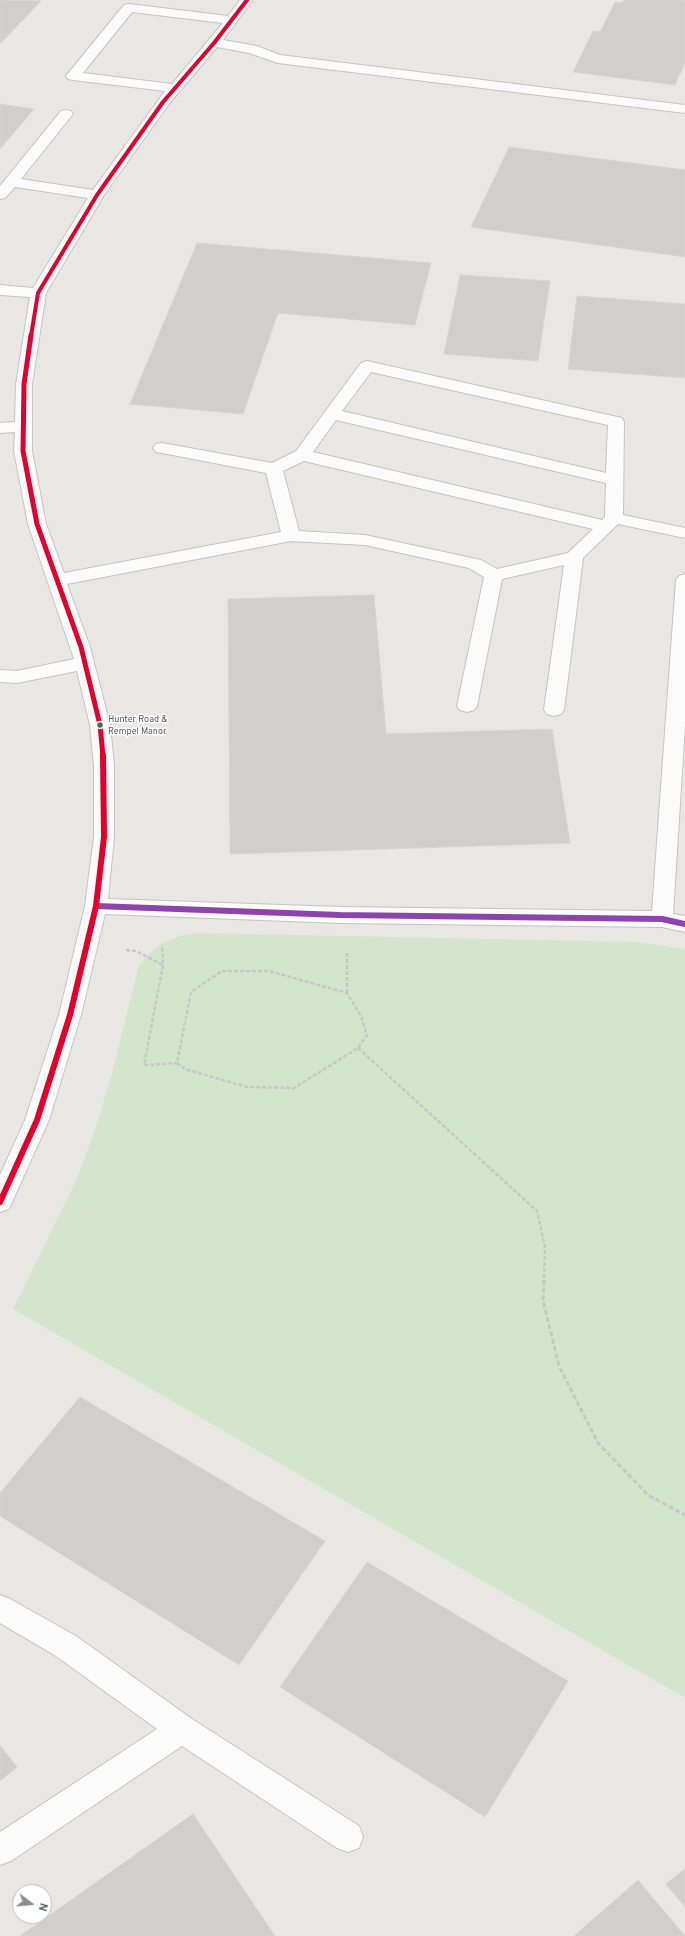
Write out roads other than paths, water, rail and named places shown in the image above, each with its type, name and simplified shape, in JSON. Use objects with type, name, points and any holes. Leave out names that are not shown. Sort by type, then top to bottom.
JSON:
[{"type":"street","points":[[2,1192],[37,1120],[70,1015],[96,906],[104,837],[104,766],[100,725],[81,647],[38,524],[23,451],[24,384],[38,293],[97,195],[175,88],[214,43],[247,0]]},
{"type":"street","points":[[175,88],[73,76],[129,8],[232,20]]},
{"type":"street","points":[[214,43],[252,49],[278,59],[685,109]]},
{"type":"street","points":[[0,195],[66,114]]},
{"type":"street","points":[[11,182],[97,195]]},
{"type":"street","points":[[0,290],[38,293]]},
{"type":"street","points":[[57,580],[291,536],[365,540],[475,564],[494,575],[574,557],[609,522],[614,480],[616,422],[367,366],[302,455],[274,469],[162,448]]},
{"type":"street","points":[[332,414],[614,480]]},
{"type":"street","points":[[0,428],[24,426]]},
{"type":"street","points":[[302,455],[609,522],[685,533]]},
{"type":"street","points":[[274,469],[291,536]]},
{"type":"street","points":[[554,710],[574,557]]},
{"type":"street","points":[[467,706],[494,575]]},
{"type":"street","points":[[662,920],[685,580]]},
{"type":"street","points":[[0,676],[17,677],[84,663]]},
{"type":"street","points":[[96,906],[340,915],[662,920],[685,924]]},
{"type":"street","points":[[0,1608],[66,1646],[182,1729],[348,1837]]},
{"type":"street","points":[[0,1850],[182,1729]]},
{"type":"place","name":"Hunter Road & Rempel Manor","points":[[100,725]]}]
